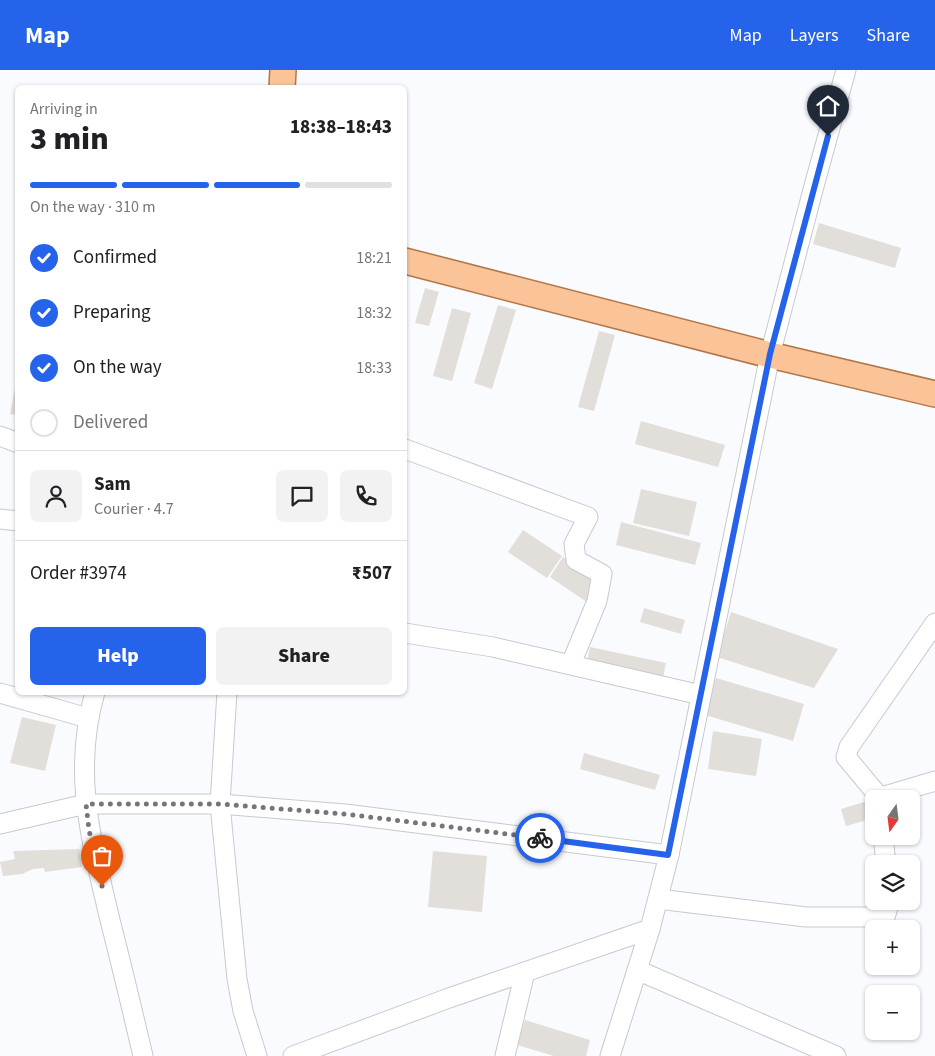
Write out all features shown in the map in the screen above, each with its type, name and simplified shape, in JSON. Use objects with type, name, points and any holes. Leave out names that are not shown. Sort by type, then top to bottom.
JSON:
[{"type":"main road","points":[[282,85],[283,70]]},
{"type":"main road","points":[[407,261],[770,354],[935,394]]},
{"type":"street","points":[[610,1056],[658,899],[770,354],[846,70]]},
{"type":"street","points":[[0,436],[15,442]]},
{"type":"street","points":[[407,450],[588,517],[574,544],[576,560],[602,574],[597,601],[572,664]]},
{"type":"street","points":[[0,519],[15,521]]},
{"type":"street","points":[[874,790],[846,757],[849,747],[935,623]]},
{"type":"street","points":[[407,633],[451,639],[572,664],[701,695]]},
{"type":"street","points":[[0,693],[88,718]]},
{"type":"street","points":[[94,695],[83,750],[89,830],[143,1056]]},
{"type":"street","points":[[227,695],[220,804],[237,979],[243,1011],[257,1056]]},
{"type":"street","points":[[908,790],[935,782]]},
{"type":"street","points":[[0,824],[86,804],[220,804],[345,814],[668,855]]},
{"type":"street","points":[[658,899],[806,917],[885,917],[887,910]]},
{"type":"street","points":[[293,1056],[650,929]]},
{"type":"street","points":[[636,970],[836,1056]]},
{"type":"street","points":[[505,1056],[525,972]]},
{"type":"building","points":[[819,223],[901,248],[895,268],[813,244]]},
{"type":"building","points":[[425,288],[439,292],[429,326],[415,323]]},
{"type":"building","points":[[498,305],[516,310],[492,389],[474,383]]},
{"type":"building","points":[[452,308],[471,313],[452,381],[433,376]]},
{"type":"building","points":[[599,331],[615,335],[594,411],[578,407]]},
{"type":"building","points":[[15,388],[15,415],[10,414]]},
{"type":"building","points":[[641,421],[725,445],[718,467],[635,444]]},
{"type":"building","points":[[641,489],[697,502],[689,536],[633,523]]},
{"type":"building","points":[[621,522],[701,543],[695,565],[616,545]]},
{"type":"building","points":[[523,530],[562,556],[547,578],[508,552]]},
{"type":"building","points":[[563,557],[604,585],[591,605],[550,577]]},
{"type":"building","points":[[644,608],[685,620],[681,634],[640,622]]},
{"type":"building","points":[[731,612],[838,649],[814,688],[717,657]]},
{"type":"building","points":[[590,647],[666,663],[663,678],[587,662]]},
{"type":"building","points":[[716,678],[804,704],[793,741],[705,715]]},
{"type":"building","points":[[22,717],[56,725],[45,771],[10,763]]},
{"type":"building","points":[[713,731],[762,739],[756,776],[708,769]]},
{"type":"building","points":[[584,753],[660,775],[655,790],[580,769]]},
{"type":"building","points":[[865,802],[865,821],[846,826],[841,809]]},
{"type":"building","points":[[79,849],[82,867],[45,872],[44,868],[33,869],[22,874],[3,876],[0,862],[15,859],[13,851]]},
{"type":"building","points":[[433,851],[487,856],[482,912],[428,907]]},
{"type":"building","points":[[525,1020],[590,1040],[586,1056],[554,1056],[517,1045]]},
{"type":"way so far","points":[[102,886],[89,830],[86,804],[220,804],[345,814],[540,838]]},
{"type":"route","points":[[540,838],[668,855],[770,354],[828,136]]}]
